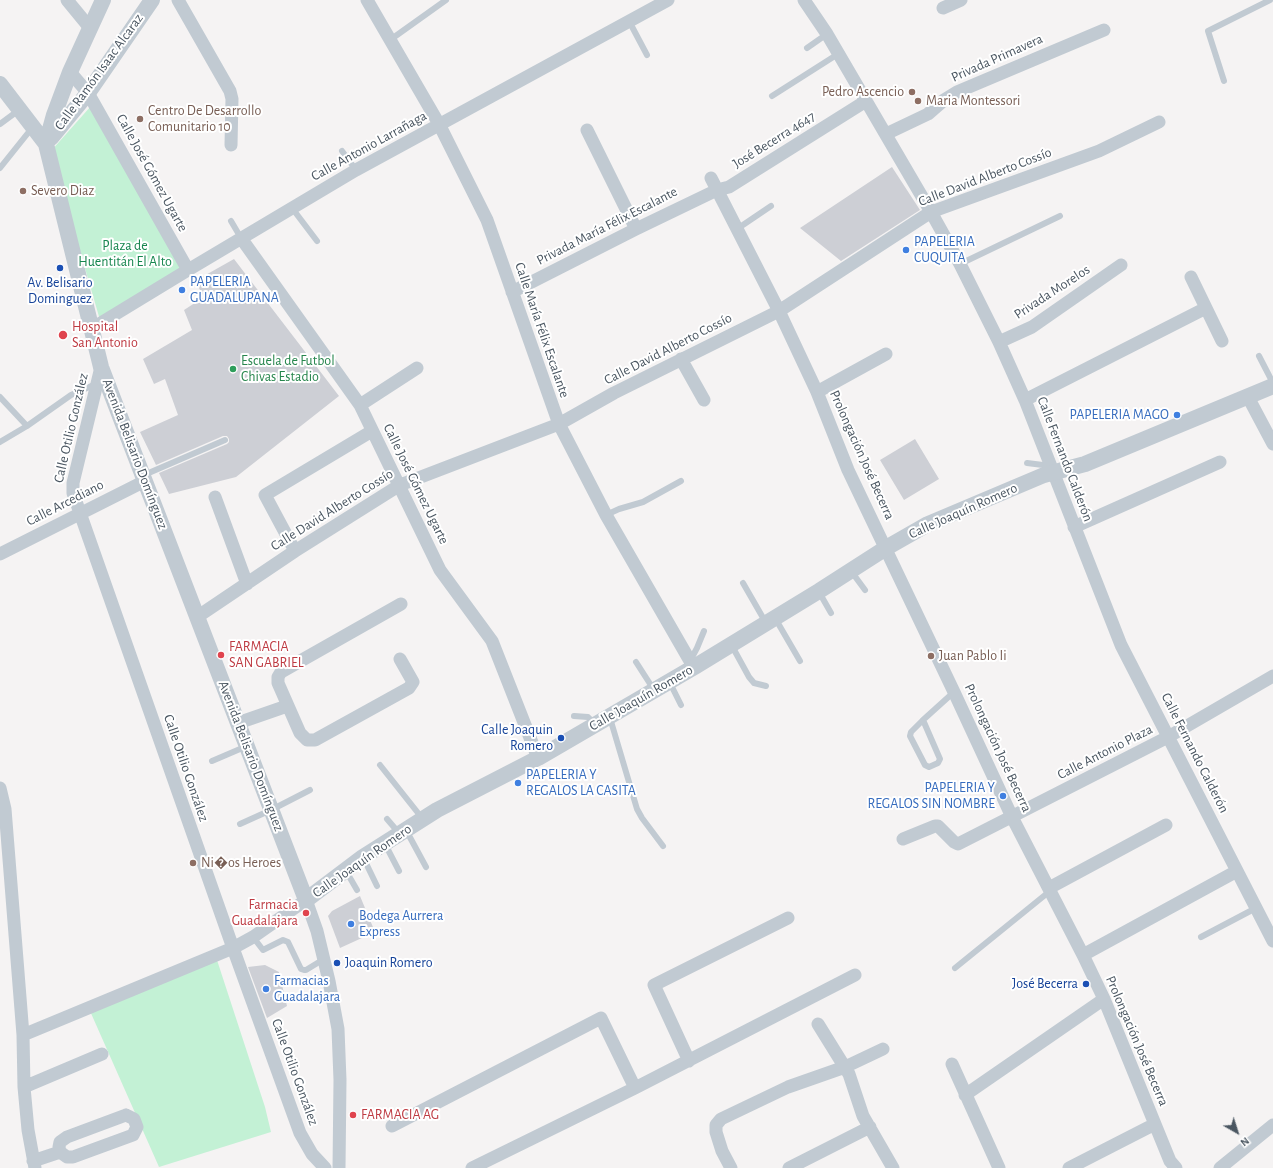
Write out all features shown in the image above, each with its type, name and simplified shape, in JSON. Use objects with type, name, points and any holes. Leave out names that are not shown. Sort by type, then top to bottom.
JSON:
[{"type":"street","points":[[67,0],[90,28]]},
{"type":"street","name":"Avenida Belisario Domínguez","points":[[103,0],[70,72],[54,115],[46,144],[101,367],[306,900]]},
{"type":"street","name":"Calle Ramón Isaac Alcaraz","points":[[46,144],[88,92],[152,0]]},
{"type":"street","points":[[178,0],[230,91],[232,98],[231,145]]},
{"type":"street","name":"Calle María Félix Escalante","points":[[367,0],[439,124],[487,220],[558,424],[606,515],[693,663]]},
{"type":"street","name":"Calle Antonio Larrañaga","points":[[91,329],[356,170],[668,0]]},
{"type":"street","name":"Calle Fernando Calderón","points":[[804,0],[827,34],[931,212],[960,264],[999,342],[1025,400],[1121,645],[1273,940]]},
{"type":"street","points":[[943,8],[962,0]]},
{"type":"street","name":"Privada Primavera","points":[[886,134],[928,114],[944,100],[957,92],[1104,30]]},
{"type":"street","name":"Calle José Gómez Ugarte","points":[[70,72],[88,92],[188,270]]},
{"type":"street","points":[[0,84],[46,144]]},
{"type":"street","name":"José Becerra 4647","points":[[717,190],[729,187],[866,101]]},
{"type":"street","name":"Calle David Alberto Cossío","points":[[196,616],[247,584],[295,551],[400,485],[558,424],[614,393],[779,311],[931,212],[1099,151],[1159,122]]},
{"type":"street","points":[[587,130],[636,228]]},
{"type":"street","name":"Prolongación José Becerra","points":[[711,178],[779,311],[817,392],[848,470],[1012,817],[1104,999],[1170,1161],[1176,1168]]},
{"type":"street","name":"Privada María Félix Escalante","points":[[512,292],[636,228],[717,190]]},
{"type":"street","name":"Calle José Gómez Ugarte","points":[[241,238],[360,405],[440,570],[492,640],[538,758]]},
{"type":"street","name":"Privada Morelos","points":[[999,342],[1032,328],[1121,265]]},
{"type":"street","points":[[1191,277],[1222,341]]},
{"type":"street","points":[[1025,400],[1206,308]]},
{"type":"street","points":[[817,392],[886,354]]},
{"type":"street","points":[[681,359],[704,400]]},
{"type":"street","name":"Calle Otilio González","points":[[101,367],[73,483],[73,493],[233,948],[300,1133],[312,1154],[325,1168]]},
{"type":"street","points":[[360,405],[417,368]]},
{"type":"street","name":"Calle Joaquín Romero","points":[[23,1034],[233,948],[253,937],[306,900],[363,857],[437,810],[538,758],[670,681],[693,663],[731,644],[819,591],[886,548],[928,524],[1052,469],[1070,469],[1085,464],[1273,386]]},
{"type":"street","points":[[1248,397],[1273,444]]},
{"type":"street","points":[[295,551],[265,495],[372,431]]},
{"type":"street","points":[[1074,527],[1220,462]]},
{"type":"street","name":"Calle Arcediano","points":[[0,554],[80,514],[144,479]]},
{"type":"street","points":[[215,497],[247,584]]},
{"type":"street","points":[[400,659],[413,682],[409,688],[316,740],[307,740],[300,733],[278,683],[278,677],[281,672],[401,604]]},
{"type":"street","name":"Calle Antonio Plaza","points":[[903,839],[938,826],[958,844],[1168,737],[1260,685],[1273,676]]},
{"type":"street","points":[[238,723],[287,706]]},
{"type":"street","points":[[0,788],[5,809],[23,1034],[24,1087],[34,1164],[60,1152]]},
{"type":"street","points":[[1050,890],[1166,825]]},
{"type":"street","points":[[1083,955],[1237,871]]},
{"type":"street","points":[[306,900],[324,960],[338,1028],[340,1080],[339,1168]]},
{"type":"street","points":[[689,1061],[654,985],[788,918]]},
{"type":"street","points":[[472,1168],[689,1061],[856,975]]},
{"type":"street","points":[[966,1095],[1104,999]]},
{"type":"street","points":[[392,1126],[601,1018],[635,1088]]},
{"type":"street","points":[[818,1024],[849,1074],[863,1116],[893,1168]]},
{"type":"street","points":[[731,1168],[722,1151],[716,1132],[716,1125],[721,1120],[788,1087],[845,1067],[883,1049]]},
{"type":"street","points":[[24,1087],[102,1054]]},
{"type":"street","points":[[952,1064],[999,1168]]},
{"type":"street","points":[[126,1115],[134,1119],[136,1127],[133,1135],[73,1157],[67,1157],[60,1152],[60,1142],[67,1137],[126,1115]]},
{"type":"street","points":[[1069,1168],[1155,1124]]},
{"type":"street","points":[[1220,1168],[1273,1125]]},
{"type":"street","points":[[789,1168],[870,1127]]},
{"type":"lane","points":[[390,40],[446,0]]},
{"type":"lane","points":[[1224,81],[1208,31],[1270,0]]},
{"type":"lane","points":[[629,22],[647,55]]},
{"type":"lane","points":[[807,48],[827,34]]},
{"type":"lane","points":[[772,96],[838,54]]},
{"type":"lane","points":[[0,124],[20,109]]},
{"type":"lane","points":[[0,168],[33,127]]},
{"type":"lane","points":[[342,151],[356,170]]},
{"type":"lane","points":[[737,229],[771,206]]},
{"type":"lane","points":[[292,208],[317,242]]},
{"type":"lane","points":[[960,264],[1060,216]]},
{"type":"lane","points":[[231,221],[241,238]]},
{"type":"lane","points":[[1259,356],[1273,382]]},
{"type":"lane","points":[[0,442],[27,426],[71,395],[97,383]]},
{"type":"lane","points":[[0,397],[27,426]]},
{"type":"lane","points":[[144,479],[225,440]]},
{"type":"lane","points":[[1027,463],[1052,469]]},
{"type":"lane","points":[[606,515],[644,502],[681,481]]},
{"type":"lane","points":[[851,571],[865,590]]},
{"type":"lane","points":[[743,583],[800,661]]},
{"type":"lane","points":[[819,591],[831,613]]},
{"type":"lane","points":[[693,663],[704,631]]},
{"type":"lane","points":[[731,644],[749,678],[757,685],[766,686]]},
{"type":"lane","points":[[636,662],[654,690]]},
{"type":"lane","points":[[670,681],[681,705]]},
{"type":"lane","points":[[923,720],[940,759],[938,763],[929,767],[925,766],[910,736],[911,732],[923,720],[954,692]]},
{"type":"lane","points":[[574,716],[588,717],[595,724]]},
{"type":"lane","points":[[609,716],[637,809],[663,846]]},
{"type":"lane","points":[[212,761],[246,746]]},
{"type":"lane","points":[[380,764],[423,819]]},
{"type":"lane","points":[[240,824],[310,790]]},
{"type":"lane","points":[[387,819],[403,832],[426,867]]},
{"type":"lane","points":[[385,844],[399,871]]},
{"type":"lane","points":[[363,857],[377,886]]},
{"type":"lane","points":[[345,870],[357,890]]},
{"type":"lane","points":[[955,968],[1050,890]]},
{"type":"lane","points":[[1201,937],[1256,908]]},
{"type":"lane","points":[[253,937],[263,950],[283,940],[288,942],[301,969],[304,970],[324,960]]},
{"type":"green space","name":"Plaza de Huentitán El Alto","points":[[91,106],[181,269],[100,320],[51,151]]},
{"type":"green space","points":[[216,957],[265,1107],[271,1132],[159,1167],[90,1011]]},
{"type":"building","points":[[892,167],[920,210],[841,261],[800,228]]},
{"type":"building","name":"Escuela de Futbol Chivas Estadio","points":[[234,259],[339,396],[236,477],[169,494],[159,473],[227,444],[229,439],[227,436],[223,436],[156,465],[140,432],[178,415],[165,379],[154,384],[143,359],[192,330],[184,310],[204,297],[195,281]]},
{"type":"building","points":[[915,439],[939,479],[904,500],[880,460]]},
{"type":"building","name":"Bodega Aurrera Express","points":[[360,896],[375,932],[340,948],[328,916],[332,911]]},
{"type":"building","name":"Farmacias Guadalajara","points":[[265,965],[279,972],[287,1006],[267,1018],[248,967]]},
{"type":"place","name":"Pedro Ascencio","points":[[912,92]]},
{"type":"place","name":"Maria Montessori","points":[[918,101]]},
{"type":"place","name":"Centro De Desarrollo Comunitario 10","points":[[140,119]]},
{"type":"place","name":"Severo Diaz","points":[[23,191]]},
{"type":"place","name":"PAPELERIA CUQUITA","points":[[906,250]]},
{"type":"place","name":"Av. Belisario Dominguez","points":[[60,268]]},
{"type":"place","name":"PAPELERIA GUADALUPANA","points":[[182,290]]},
{"type":"place","name":"Hospital San Antonio","points":[[63,335]]},
{"type":"place","name":"Escuela de Futbol Chivas Estadio","points":[[233,369]]},
{"type":"place","name":"PAPELERIA MAGO","points":[[1177,415]]},
{"type":"place","name":"FARMACIA SAN GABRIEL","points":[[221,655]]},
{"type":"place","name":"Juan Pablo Ii","points":[[931,656]]},
{"type":"place","name":"Calle Joaquin Romero","points":[[561,738]]},
{"type":"place","name":"PAPELERIA Y REGALOS LA CASITA","points":[[518,783]]},
{"type":"place","name":"PAPELERIA Y REGALOS SIN NOMBRE","points":[[1003,796]]},
{"type":"place","name":"Ni�os Heroes","points":[[193,863]]},
{"type":"place","name":"Farmacia Guadalajara","points":[[306,913]]},
{"type":"place","name":"Bodega Aurrera Express","points":[[351,924]]},
{"type":"place","name":"Joaquin Romero","points":[[337,963]]},
{"type":"place","name":"José Becerra","points":[[1086,984]]},
{"type":"place","name":"Farmacias Guadalajara","points":[[266,989]]},
{"type":"place","name":"FARMACIA AG","points":[[353,1115]]}]
